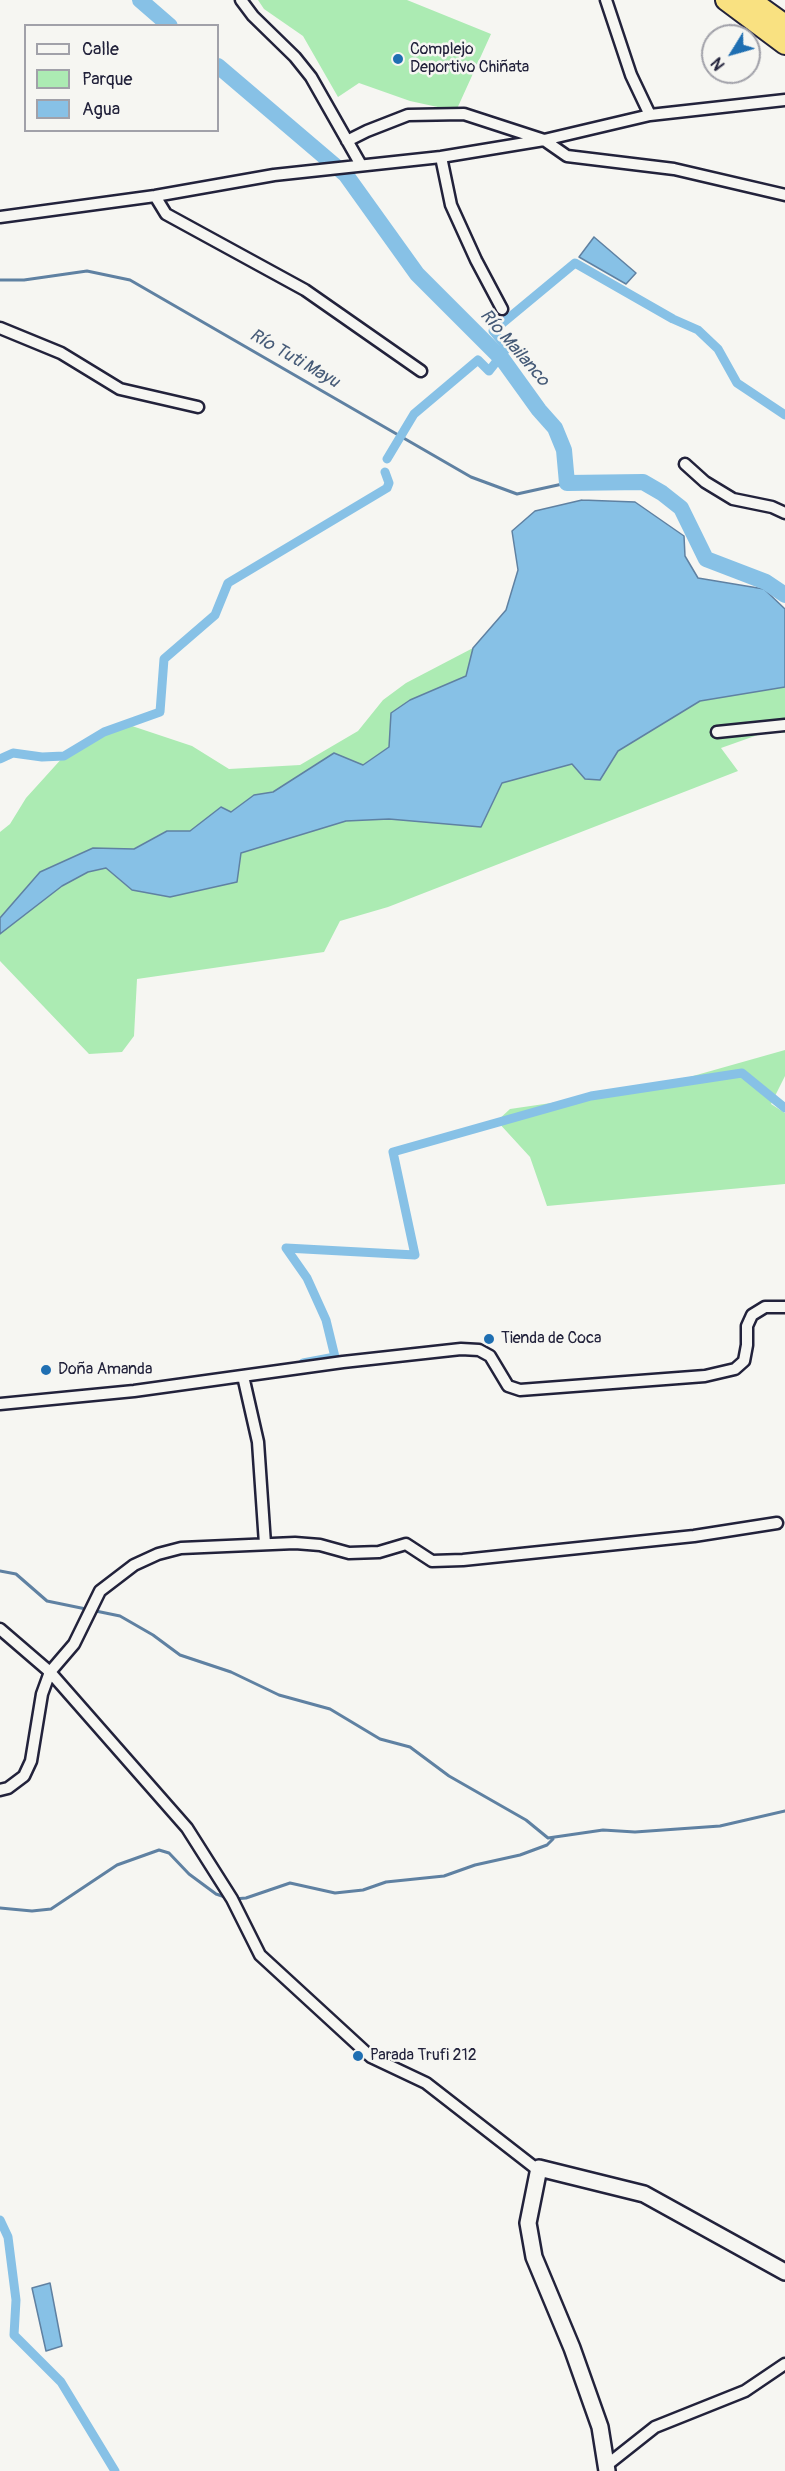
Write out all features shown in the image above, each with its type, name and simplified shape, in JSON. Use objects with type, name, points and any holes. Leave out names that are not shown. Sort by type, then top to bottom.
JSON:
[{"type":"highway","points":[[726,0],[785,44]]},
{"type":"highway","points":[[750,0],[785,25]]},
{"type":"main road","points":[[607,2468],[600,2427],[572,2348],[534,2257],[528,2223],[539,2168],[644,2194],[785,2272]]},
{"type":"street","points":[[241,0],[253,16],[295,57],[311,77],[361,165]]},
{"type":"street","points":[[606,0],[632,75],[650,115]]},
{"type":"street","points":[[0,217],[155,196],[223,183],[441,157],[544,140],[650,115],[785,100]]},
{"type":"street","points":[[347,141],[408,115],[464,114],[544,140],[567,156],[674,169],[785,195]]},
{"type":"street","points":[[441,157],[451,205],[502,309]]},
{"type":"street","points":[[155,196],[166,214],[306,290],[421,371]]},
{"type":"street","points":[[0,328],[61,353],[120,388],[198,407]]},
{"type":"street","points":[[685,464],[705,482],[733,499],[785,513]]},
{"type":"street","points":[[717,732],[785,725]]},
{"type":"street","points":[[0,1404],[134,1391],[461,1349],[479,1350],[490,1356],[508,1386],[520,1390],[705,1376],[735,1369],[744,1361],[747,1326],[752,1315],[765,1307],[785,1307]]},
{"type":"street","points":[[243,1376],[258,1442],[265,1544]]},
{"type":"street","points":[[0,1790],[8,1788],[24,1776],[31,1761],[42,1694],[50,1672],[74,1644],[100,1591],[134,1565],[158,1554],[181,1548],[295,1542],[320,1545],[349,1553],[379,1552],[406,1544],[432,1561],[463,1560],[683,1537],[777,1523]]},
{"type":"street","points":[[0,1629],[50,1672],[187,1828],[232,1899],[260,1955],[371,2057],[426,2083],[534,2167],[539,2168]]},
{"type":"street","points":[[607,2468],[655,2427],[746,2391],[785,2364]]},
{"type":"green space","name":"Complejo Deportivo Chiñata","points":[[258,0],[407,0],[491,34],[456,111],[410,101],[359,83],[338,97],[303,36],[264,9]]},
{"type":"green space","points":[[473,648],[467,676],[410,700],[389,747],[363,765],[334,753],[273,792],[254,795],[231,812],[221,808],[190,831],[167,831],[134,849],[93,848],[15,902],[0,918],[0,832],[10,824],[26,798],[64,756],[104,732],[126,724],[192,746],[229,769],[300,765],[358,731],[383,700],[406,683]]},
{"type":"green space","points":[[785,687],[785,733],[769,731],[721,748],[738,771],[388,907],[340,921],[324,952],[137,979],[134,1036],[122,1052],[89,1054],[0,961],[0,934],[62,886],[88,872],[107,868],[132,890],[346,821],[389,819],[501,783],[572,764],[585,779],[600,780],[618,751],[700,701]]},
{"type":"green space","points":[[785,1050],[785,1076],[771,1104],[785,1113],[785,1184],[547,1206],[530,1157],[497,1121],[510,1109],[647,1089]]},
{"type":"water","points":[[594,237],[636,273],[626,284],[579,257]]},
{"type":"water","points":[[582,500],[635,502],[684,536],[685,556],[698,578],[764,589],[785,609],[785,687],[700,701],[618,751],[600,780],[585,779],[572,764],[502,783],[481,827],[389,819],[346,821],[241,853],[237,882],[170,897],[132,890],[106,868],[88,872],[62,886],[0,934],[0,918],[40,872],[93,848],[134,849],[167,831],[190,831],[221,807],[231,812],[254,795],[273,792],[334,753],[363,765],[389,747],[391,713],[410,700],[466,676],[473,648],[506,610],[518,570],[512,531],[535,511]]},
{"type":"water","points":[[50,2283],[62,2346],[46,2351],[32,2288]]},
{"type":"waterway","name":"Río Mailanco","points":[[140,0],[168,24]]},
{"type":"waterway","name":"Río Mailanco","points":[[219,67],[346,175],[417,274],[503,360],[555,428],[564,450],[567,483],[643,482],[681,508],[706,559],[766,582],[785,595]]},
{"type":"waterway","points":[[387,459],[414,414],[478,360],[489,371],[507,348],[493,331],[575,263],[673,319],[698,330],[718,349],[737,383],[785,415]]},
{"type":"waterway","name":"Río Tuti Mayu","points":[[0,280],[24,280],[87,271],[130,280],[471,477],[517,494],[567,483]]},
{"type":"waterway","points":[[0,759],[13,753],[42,757],[64,756],[104,732],[160,712],[164,659],[215,615],[228,583],[387,488],[389,483],[385,472]]},
{"type":"waterway","points":[[303,1363],[335,1357],[326,1320],[307,1278],[286,1248],[415,1255],[393,1152],[591,1096],[742,1073],[785,1108]]},
{"type":"waterway","points":[[0,1571],[16,1574],[47,1601],[120,1616],[153,1635],[180,1655],[231,1672],[279,1695],[330,1709],[380,1739],[410,1747],[449,1776],[526,1820],[548,1838],[603,1830],[635,1832],[720,1826],[785,1811]]},
{"type":"waterway","points":[[234,1899],[246,1898],[290,1883],[335,1893],[363,1890],[386,1882],[444,1876],[475,1865],[520,1855],[547,1845],[553,1839]]},
{"type":"waterway","points":[[0,1908],[32,1911],[51,1909],[117,1865],[159,1850],[169,1853],[189,1874],[216,1894],[228,1898]]},
{"type":"waterway","points":[[0,2220],[8,2237],[16,2300],[14,2335],[61,2382],[115,2471]]},
{"type":"place","name":"Complejo Deportivo Chiñata","points":[[398,59]]},
{"type":"place","name":"Tienda de Coca","points":[[489,1339]]},
{"type":"place","name":"Doña Amanda","points":[[46,1370]]},
{"type":"place","name":"Parada Trufi 212","points":[[358,2056]]}]
